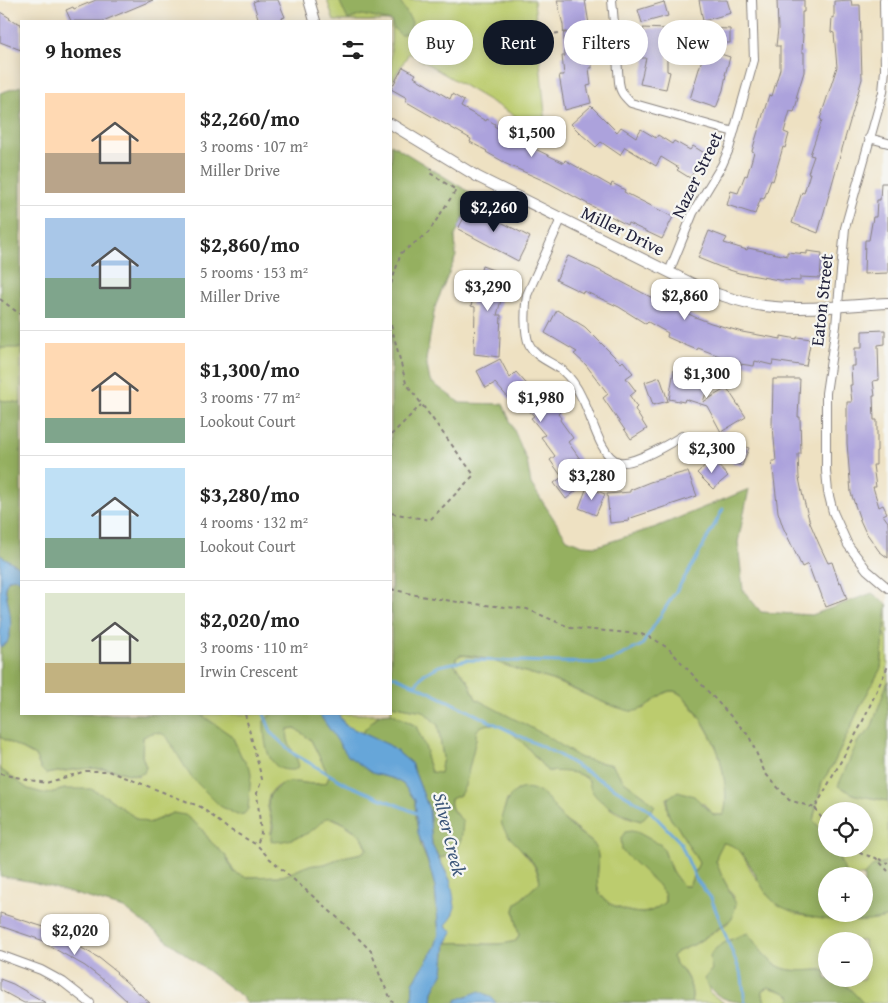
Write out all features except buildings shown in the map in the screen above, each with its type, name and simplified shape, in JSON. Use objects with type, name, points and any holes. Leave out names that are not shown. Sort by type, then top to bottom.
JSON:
[{"type":"street","points":[[309,0],[315,20]]},
{"type":"street","points":[[612,0],[619,82],[623,95],[631,103],[734,132]]},
{"type":"street","name":"Nazer Street","points":[[669,272],[693,213],[722,165],[734,132],[754,60],[752,0]]},
{"type":"street","name":"Eaton Street","points":[[884,0],[886,20],[883,92],[845,228],[838,306],[826,393],[826,471],[828,492],[833,512],[848,545],[867,570],[888,588]]},
{"type":"street","name":"Miller Drive","points":[[392,125],[478,177],[669,272],[720,295],[748,303],[778,307],[888,303]]},
{"type":"street","points":[[869,138],[888,143]]},
{"type":"street","points":[[561,219],[527,295],[527,333],[528,342],[532,350],[560,369],[571,380],[583,400],[605,452],[614,461],[625,463],[658,450],[682,436]]},
{"type":"street","points":[[0,956],[41,970],[63,982],[90,1003]]},
{"type":"path","points":[[392,281],[401,253],[428,233],[456,190],[430,173],[432,168]]},
{"type":"path","points":[[0,299],[20,315]]},
{"type":"path","points":[[392,329],[406,383],[474,475],[430,520],[392,513]]},
{"type":"path","points":[[392,434],[422,404]]},
{"type":"path","points":[[392,589],[464,603],[527,608],[571,628],[641,634],[654,639],[669,649],[749,736],[765,773],[789,800],[815,808],[818,813]]},
{"type":"path","points":[[815,808],[861,725],[888,666]]},
{"type":"path","points":[[245,715],[262,779],[257,793],[261,833],[257,844]]},
{"type":"path","points":[[0,774],[46,783],[86,771],[109,772],[201,807],[227,828],[257,844],[371,951],[382,981],[393,1003]]},
{"type":"path","points":[[872,857],[888,863]]},
{"type":"path","points":[[876,858],[888,871]]},
{"type":"green space","points":[[327,0],[534,0],[536,20],[483,20],[483,65],[540,65],[547,135],[429,65],[473,65],[473,20],[408,20],[408,55],[392,81],[392,20],[334,20]]},
{"type":"green space","points":[[339,0],[399,0],[411,20],[408,20],[408,32],[401,35],[394,29],[392,20],[362,15],[348,20]]},
{"type":"green space","points":[[20,86],[20,348],[0,348],[0,93]]},
{"type":"green space","points":[[392,145],[474,195],[455,236],[456,256],[435,307],[426,360],[430,381],[460,403],[503,404],[527,461],[531,484],[567,539],[582,545],[597,546],[656,527],[749,489],[738,542],[743,590],[761,612],[812,615],[872,593],[887,604],[881,668],[860,707],[834,763],[822,782],[813,820],[818,826],[818,857],[839,857],[843,867],[818,867],[818,918],[782,907],[772,900],[739,851],[732,845],[723,843],[716,861],[736,904],[732,919],[695,944],[672,956],[690,983],[692,991],[691,1003],[496,1003],[492,998],[456,1000],[456,1003],[432,1003],[433,991],[443,972],[446,943],[499,944],[516,941],[519,935],[514,910],[516,904],[540,882],[534,865],[511,839],[502,825],[501,820],[508,800],[517,791],[529,788],[541,793],[549,800],[563,819],[593,843],[598,854],[598,889],[605,900],[619,908],[642,913],[653,910],[665,902],[665,895],[658,885],[622,851],[621,838],[625,832],[637,832],[661,845],[671,870],[683,886],[689,886],[699,863],[670,817],[667,806],[668,798],[678,791],[694,796],[714,815],[723,815],[726,802],[724,777],[719,755],[713,740],[690,703],[677,692],[671,691],[666,692],[637,711],[630,711],[609,705],[559,683],[496,662],[468,655],[461,655],[456,658],[455,665],[468,681],[476,699],[547,736],[580,758],[612,765],[624,781],[655,806],[641,821],[617,811],[595,795],[589,780],[569,772],[547,771],[527,747],[510,731],[491,724],[482,726],[477,731],[465,786],[460,795],[451,799],[450,803],[452,809],[463,821],[461,841],[457,850],[439,858],[432,844],[429,809],[411,763],[389,745],[362,733],[378,715],[392,714],[416,726],[427,751],[426,757],[431,772],[440,773],[443,758],[438,725],[423,711],[392,705]]},
{"type":"green space","points":[[0,348],[20,348],[20,403],[0,400]]},
{"type":"green space","points":[[0,400],[20,403],[20,567],[0,555]]},
{"type":"green space","points":[[16,578],[20,581],[20,715],[201,715],[232,736],[242,758],[250,768],[248,809],[244,814],[237,815],[220,806],[191,777],[167,737],[161,733],[153,733],[143,737],[142,756],[146,767],[144,773],[136,774],[88,768],[46,774],[41,769],[35,756],[0,737],[0,647],[7,643],[9,608],[5,586],[9,579]]},
{"type":"green space","points":[[887,604],[888,681],[871,729],[858,741],[855,795],[888,801],[888,861],[872,867],[843,867],[839,857],[873,857],[873,802],[818,802],[818,826],[813,821],[822,782],[834,763],[860,707],[881,668]]},
{"type":"green space","points":[[461,655],[492,660],[549,679],[607,704],[644,709],[659,696],[672,691],[682,696],[688,702],[695,710],[717,748],[726,794],[723,815],[714,815],[703,803],[667,798],[667,810],[670,817],[699,863],[689,886],[683,886],[676,878],[664,850],[658,885],[665,895],[665,902],[653,910],[642,913],[619,908],[605,900],[598,889],[598,854],[593,843],[562,818],[546,797],[517,790],[507,800],[502,818],[513,839],[533,864],[540,882],[516,904],[514,910],[519,935],[516,941],[499,944],[446,943],[453,931],[445,926],[451,882],[439,858],[446,857],[463,821],[452,809],[451,799],[460,795],[476,733],[480,727],[491,724],[510,731],[527,747],[547,771],[571,772],[583,776],[591,783],[606,805],[622,815],[641,821],[646,797],[624,781],[612,765],[580,758],[476,699],[468,681],[455,665],[456,658]]},
{"type":"green space","points":[[888,681],[888,801],[855,795],[838,786],[858,741],[871,729]]},
{"type":"green space","points":[[392,705],[423,711],[438,725],[443,758],[440,774],[431,772],[416,726],[392,714]]},
{"type":"green space","points":[[201,715],[271,715],[264,721],[297,759],[288,741],[288,729],[295,728],[311,740],[329,776],[327,782],[320,784],[288,783],[274,789],[268,801],[272,825],[270,834],[308,833],[323,819],[329,817],[341,822],[363,837],[367,849],[362,853],[343,857],[325,864],[307,866],[283,876],[245,877],[234,872],[225,855],[211,842],[200,827],[173,813],[149,823],[137,819],[107,797],[65,789],[46,794],[28,789],[0,769],[0,737],[35,756],[41,769],[46,774],[86,768],[112,770],[138,776],[146,768],[142,756],[143,737],[158,732],[250,769],[242,758],[232,736]]},
{"type":"green space","points":[[271,715],[320,715],[342,748],[372,773],[394,779],[403,784],[415,800],[421,846],[435,887],[439,934],[435,947],[413,983],[412,1003],[247,1003],[240,995],[124,908],[33,882],[0,876],[0,769],[28,789],[46,794],[65,789],[91,789],[107,797],[137,819],[149,823],[173,813],[185,815],[200,827],[211,842],[225,855],[234,872],[245,877],[283,876],[307,866],[325,864],[343,857],[362,853],[367,849],[358,833],[334,818],[325,819],[314,829],[300,836],[284,841],[271,841],[273,826],[268,800],[273,791],[282,784],[289,782],[324,783],[327,782],[329,776],[311,740],[295,728],[288,729],[287,734],[289,744],[299,766],[291,770],[276,766],[267,748],[264,721]]},
{"type":"green space","points":[[339,715],[378,715],[362,733],[345,725]]},
{"type":"green space","points":[[723,843],[736,847],[744,856],[756,878],[776,897],[797,914],[818,916],[818,922],[873,922],[873,919],[888,917],[888,1003],[863,1003],[848,987],[873,987],[873,932],[818,932],[818,970],[806,971],[783,968],[769,960],[748,934],[710,957],[712,969],[709,992],[724,1003],[691,1003],[692,991],[690,983],[672,956],[728,923],[734,897],[717,864],[717,853]]},
{"type":"green space","points":[[888,861],[888,917],[873,920],[872,867]]},
{"type":"green space","points":[[748,933],[765,956],[778,966],[794,970],[818,970],[818,987],[847,987],[863,1003],[786,1003],[792,997],[784,992],[768,987],[762,990],[765,1003],[737,1002],[721,997],[709,987],[704,979],[712,969],[710,957],[720,945]]},
{"type":"green space","points":[[768,987],[784,992],[792,997],[786,1003],[765,1003],[762,990]]},
{"type":"water","points":[[0,555],[20,567],[20,581],[16,578],[9,579],[5,586],[10,615],[10,629],[7,643],[0,647]]},
{"type":"water","points":[[320,715],[339,715],[345,725],[389,745],[411,763],[429,809],[432,845],[451,882],[455,907],[451,919],[445,926],[453,931],[446,943],[443,972],[433,991],[432,1003],[412,1003],[413,983],[435,947],[439,934],[435,887],[418,833],[415,800],[403,784],[394,779],[372,773],[348,756]]},
{"type":"water","points":[[480,991],[492,998],[496,1003],[456,1003],[456,1000]]},
{"type":"waterway","points":[[415,685],[424,674],[439,666],[467,660],[598,663],[612,660],[642,645],[695,561],[723,509]]},
{"type":"waterway","points":[[392,675],[557,754],[647,808],[680,842],[696,879],[711,898],[742,977],[745,1003]]},
{"type":"waterway","points":[[264,715],[272,734],[294,754],[346,784],[419,814]]},
{"type":"water label","name":"Silver Creek","points":[[450,834]]}]
